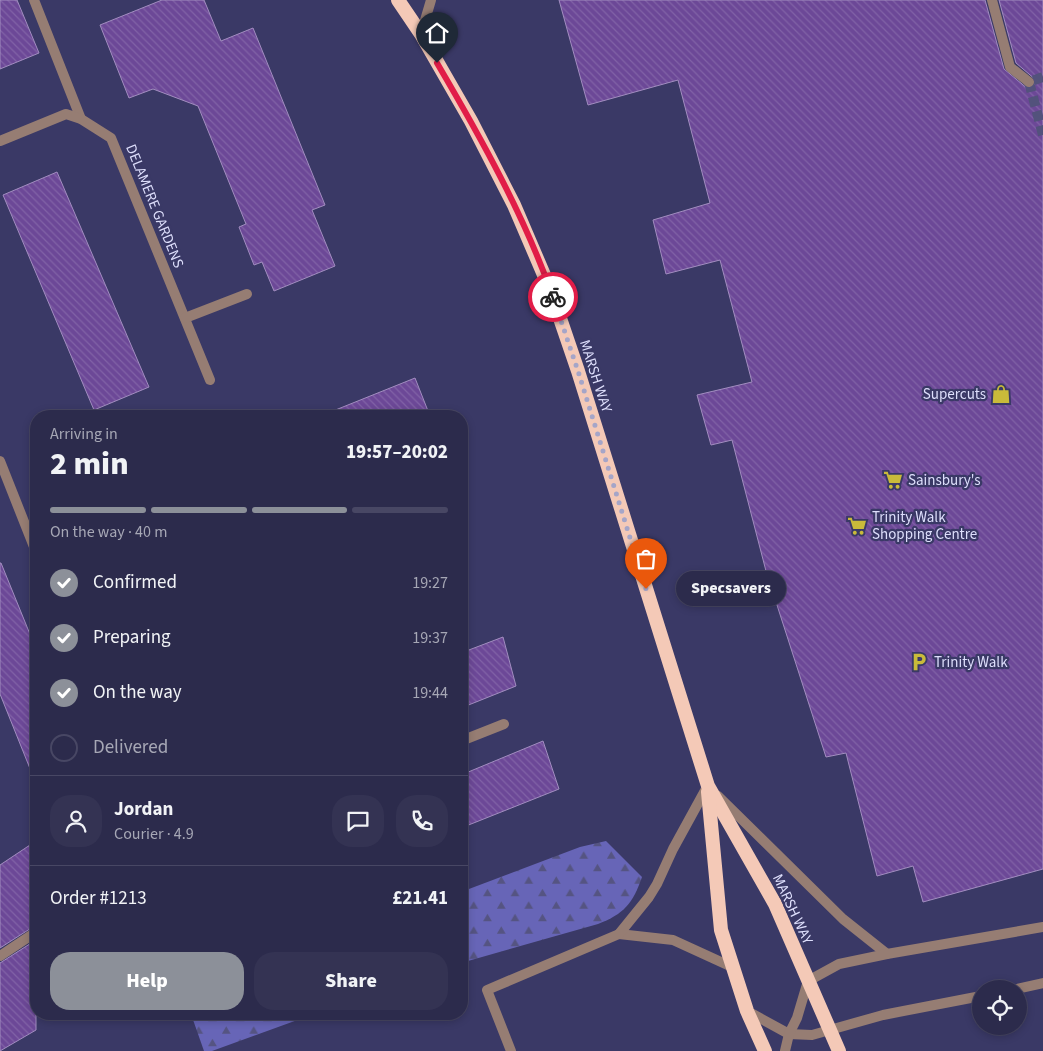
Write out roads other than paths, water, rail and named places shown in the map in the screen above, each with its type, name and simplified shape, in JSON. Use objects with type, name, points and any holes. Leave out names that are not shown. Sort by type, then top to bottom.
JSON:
[{"type":"highway","name":"MARSH WAY","points":[[398,0],[421,34],[471,121],[514,205],[550,289],[578,371],[708,786],[775,904],[838,1051]]},
{"type":"highway","name":"MARSH WAY","points":[[708,786],[721,930],[747,1011],[765,1051]]},
{"type":"street","points":[[34,0],[81,119]]},
{"type":"street","points":[[421,34],[431,0]]},
{"type":"street","points":[[992,0],[1010,67],[1029,82]]},
{"type":"street","name":"DELAMERE GARDENS","points":[[0,141],[66,114],[81,119],[111,138],[210,380]]},
{"type":"street","points":[[185,318],[247,294]]},
{"type":"street","points":[[0,461],[30,537]]},
{"type":"street","points":[[468,738],[504,724]]},
{"type":"street","points":[[512,1051],[487,990],[619,934],[657,884],[673,849],[708,786],[843,920],[887,954]]},
{"type":"street","points":[[785,1051],[789,1034],[797,1018],[808,981],[839,964],[1043,927]]},
{"type":"street","points":[[619,934],[673,940],[732,967]]},
{"type":"street","points":[[0,956],[30,936]]},
{"type":"street","points":[[1027,987],[1043,983]]},
{"type":"street","points":[[747,1011],[789,1034],[812,1035],[883,1015],[972,998]]},
{"type":"tunnel","points":[[1043,77],[1029,82],[1043,135]]},
{"type":"place","name":"Supercuts","points":[[1001,394]]},
{"type":"place","name":"Sainsbury's","points":[[893,480]]},
{"type":"place","name":"Trinity Walk Shopping Centre","points":[[857,526]]},
{"type":"place","name":"Specsavers","points":[[646,589]]},
{"type":"place","name":"Trinity Walk","points":[[919,662]]}]
